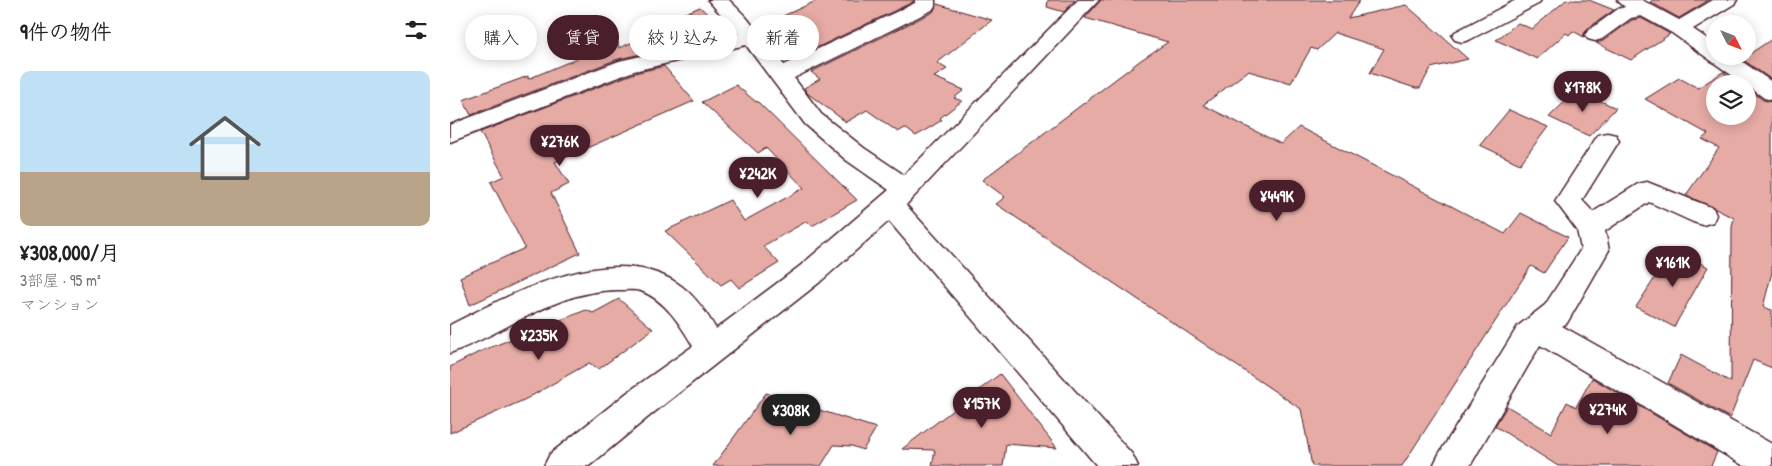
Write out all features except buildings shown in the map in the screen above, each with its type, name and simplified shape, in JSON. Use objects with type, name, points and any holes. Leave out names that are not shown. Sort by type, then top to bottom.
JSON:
[{"type":"street","points":[[718,0],[739,21],[747,34]]},
{"type":"street","points":[[780,76],[925,6],[925,0]]},
{"type":"street","points":[[562,466],[810,274],[898,197],[1089,0]]},
{"type":"street","points":[[1462,36],[1532,0]]},
{"type":"street","points":[[1679,29],[1728,0]]},
{"type":"street","points":[[1595,35],[1634,5],[1679,29],[1706,48]]},
{"type":"street","points":[[450,134],[627,66],[718,46],[747,38]]},
{"type":"street","points":[[767,60],[813,119],[855,154],[898,197],[1120,466]]},
{"type":"street","points":[[1732,65],[1772,93]]},
{"type":"street","points":[[1452,466],[1529,335],[1556,314],[1595,250],[1590,227],[1568,201],[1607,141]]},
{"type":"street","points":[[1590,227],[1647,191],[1703,215]]},
{"type":"street","points":[[450,340],[538,298],[583,283],[609,278],[635,278],[651,283],[668,292],[681,304],[712,350]]},
{"type":"street","points":[[1538,328],[1772,463]]}]
